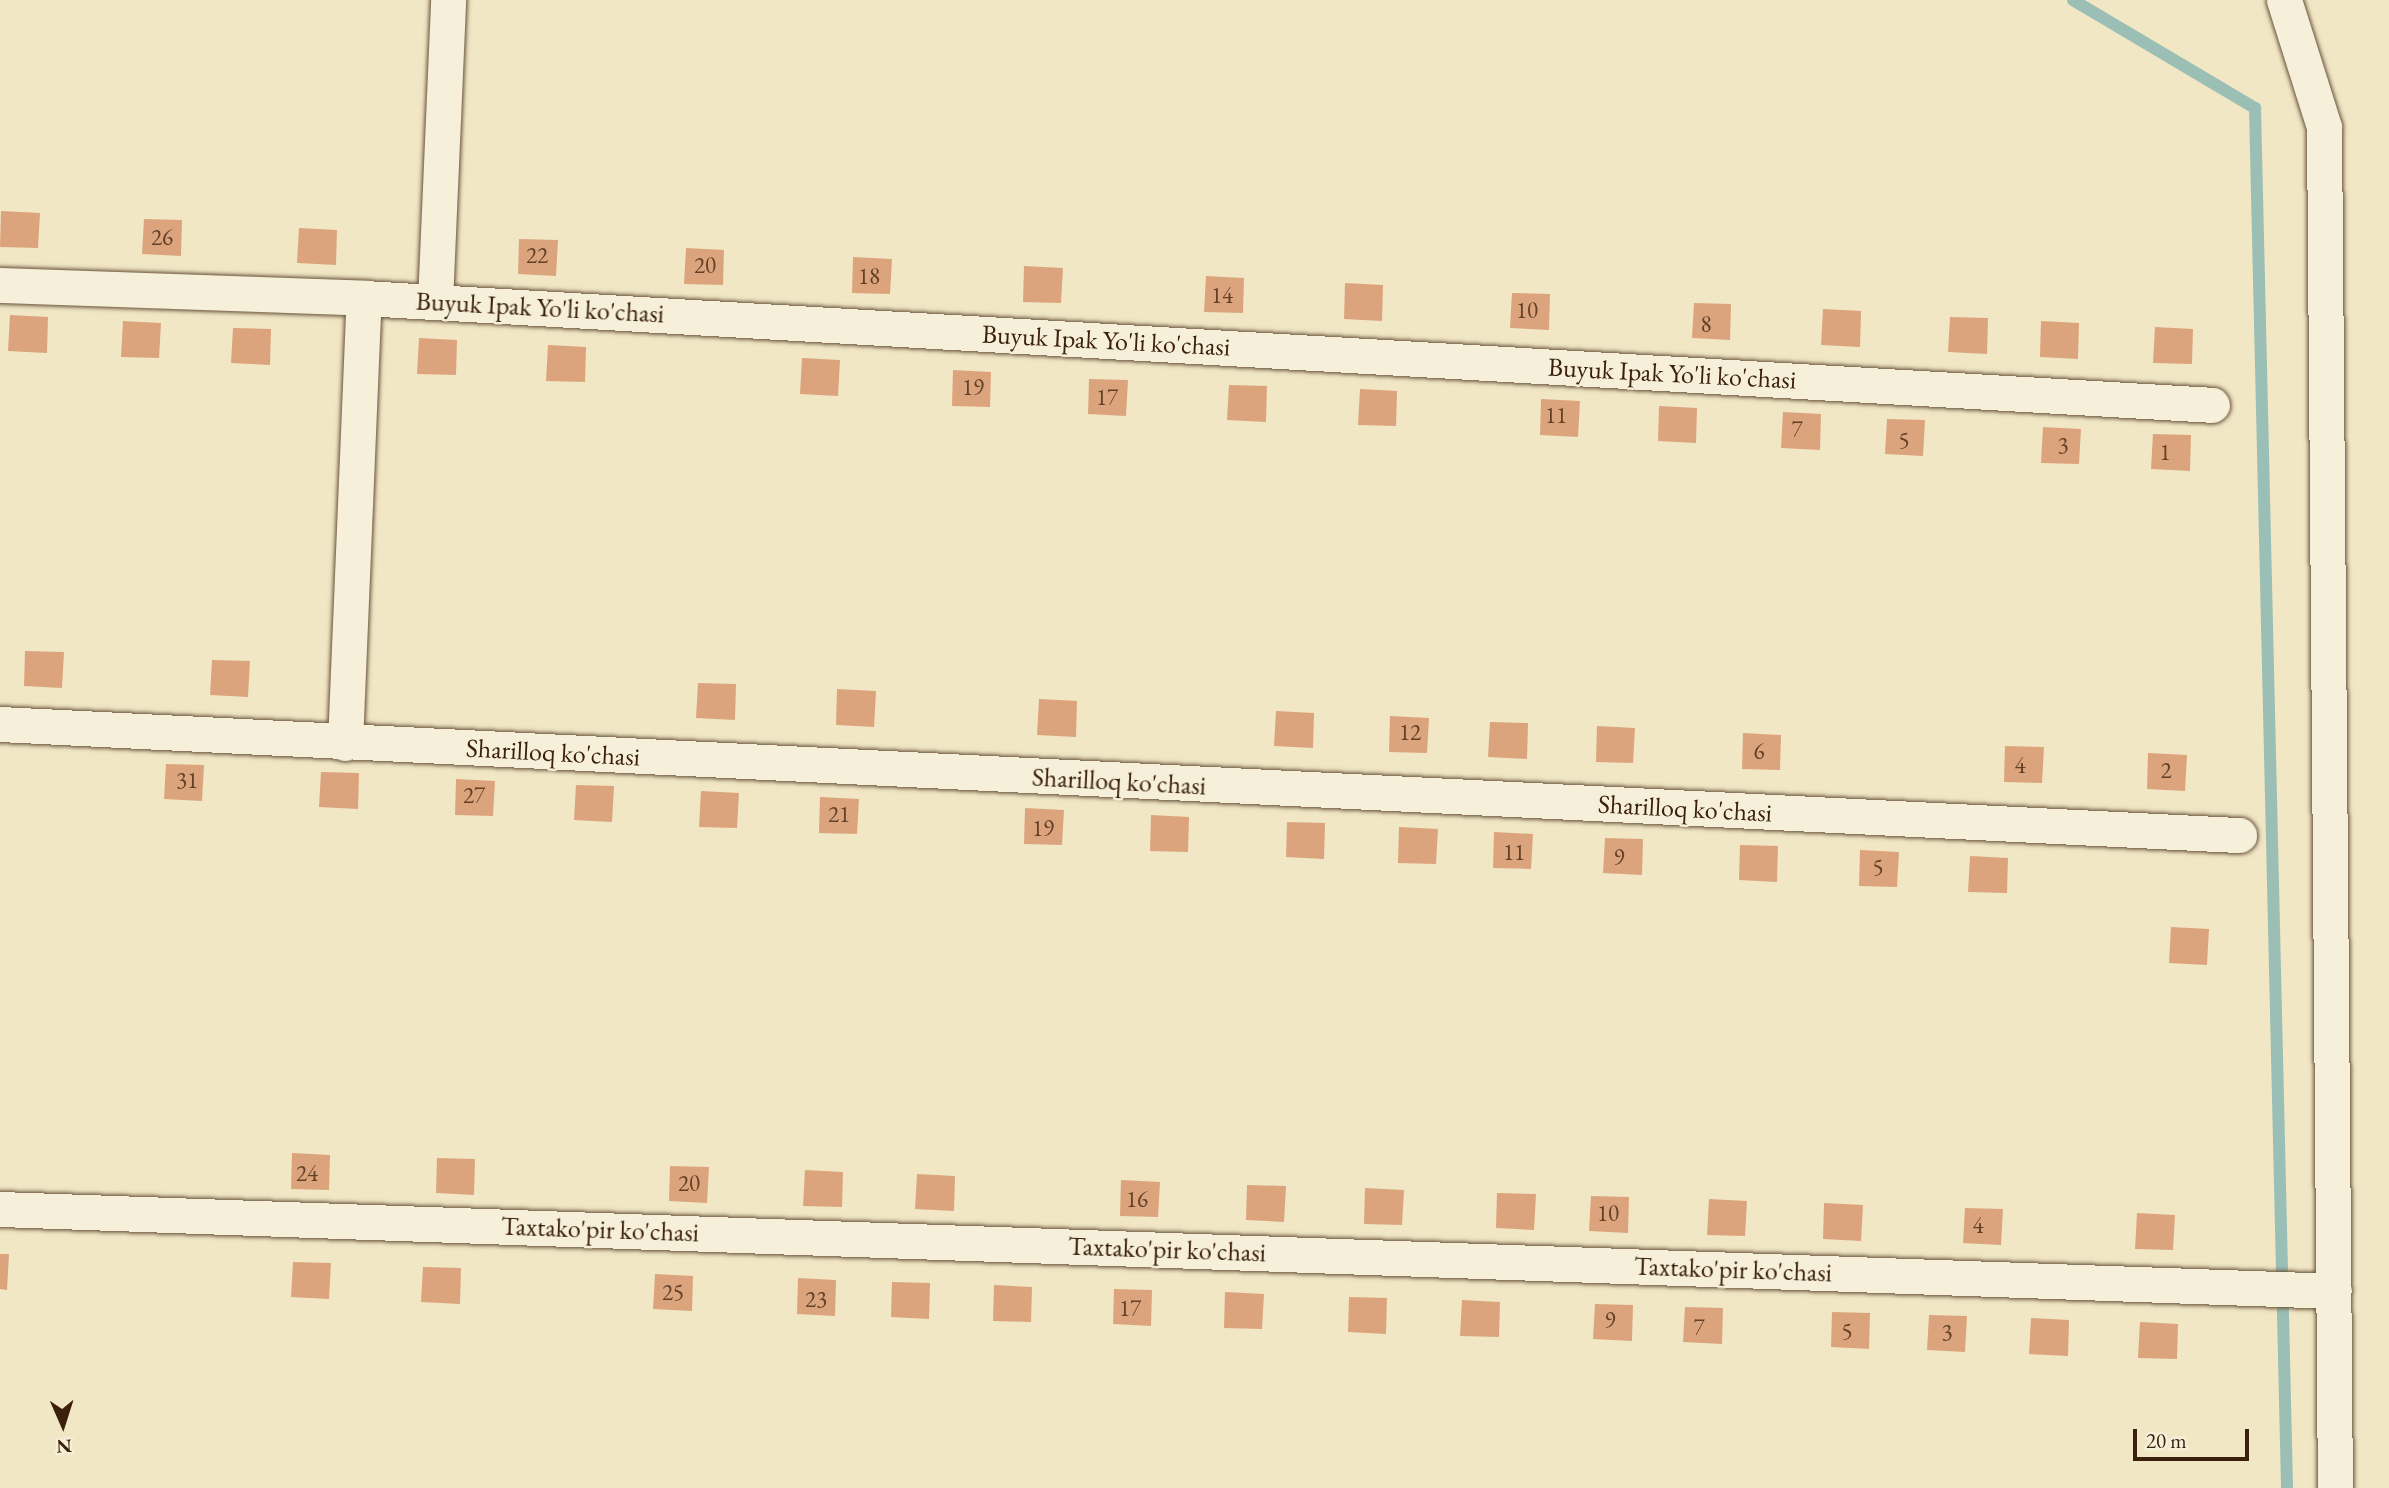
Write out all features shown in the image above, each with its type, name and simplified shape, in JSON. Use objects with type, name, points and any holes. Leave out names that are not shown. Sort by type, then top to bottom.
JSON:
[{"type":"street","points":[[435,302],[448,0]]},
{"type":"street","points":[[2284,0],[2324,127],[2336,1488]]},
{"type":"street","name":"Buyuk Ipak Yo'li ko'chasi","points":[[0,285],[364,298],[2212,405]]},
{"type":"street","points":[[345,743],[364,298]]},
{"type":"street","name":"Sharilloq ko'chasi","points":[[0,724],[2239,835]]},
{"type":"street","name":"Taxtako'pir ko'chasi","points":[[0,1209],[2334,1291]]},
{"type":"building","points":[[1,211],[40,213],[38,248],[0,247]]},
{"type":"building","points":[[144,219],[182,220],[181,256],[142,254]]},
{"type":"building","points":[[299,228],[337,230],[336,265],[297,263]]},
{"type":"building","points":[[519,239],[558,240],[556,276],[518,274]]},
{"type":"building","points":[[686,248],[724,250],[723,285],[684,284]]},
{"type":"building","points":[[853,257],[892,259],[890,294],[852,293]]},
{"type":"building","points":[[1024,266],[1063,268],[1061,303],[1023,302]]},
{"type":"building","points":[[1206,276],[1244,278],[1243,313],[1204,312]]},
{"type":"building","points":[[1345,283],[1383,285],[1382,321],[1344,319]]},
{"type":"building","points":[[1512,293],[1550,294],[1549,330],[1510,328]]},
{"type":"building","points":[[1694,303],[1731,304],[1730,340],[1692,338]]},
{"type":"building","points":[[1823,309],[1861,311],[1860,347],[1821,345]]},
{"type":"building","points":[[10,315],[48,317],[47,353],[8,351]]},
{"type":"building","points":[[1950,317],[1988,318],[1987,354],[1948,352]]},
{"type":"building","points":[[123,321],[161,323],[159,358],[121,357]]},
{"type":"building","points":[[2041,321],[2079,323],[2078,359],[2040,357]]},
{"type":"building","points":[[2155,327],[2193,329],[2192,364],[2153,363]]},
{"type":"building","points":[[233,328],[271,329],[270,365],[231,363]]},
{"type":"building","points":[[419,338],[457,340],[456,375],[417,374]]},
{"type":"building","points":[[548,345],[586,347],[585,382],[546,381]]},
{"type":"building","points":[[802,358],[840,360],[838,396],[800,394]]},
{"type":"building","points":[[953,370],[991,372],[990,407],[952,406]]},
{"type":"building","points":[[1089,379],[1128,380],[1126,416],[1088,414]]},
{"type":"building","points":[[1229,385],[1267,386],[1266,422],[1227,420]]},
{"type":"building","points":[[1360,389],[1397,391],[1396,426],[1358,425]]},
{"type":"building","points":[[1541,399],[1580,401],[1578,437],[1540,435]]},
{"type":"building","points":[[1659,406],[1697,408],[1696,443],[1658,441]]},
{"type":"building","points":[[1783,412],[1821,414],[1820,450],[1781,448]]},
{"type":"building","points":[[1887,419],[1925,420],[1923,456],[1885,454]]},
{"type":"building","points":[[2043,427],[2081,429],[2079,464],[2041,463]]},
{"type":"building","points":[[2153,434],[2191,435],[2190,471],[2151,469]]},
{"type":"building","points":[[25,651],[64,652],[62,688],[24,686]]},
{"type":"building","points":[[212,660],[250,661],[248,697],[210,695]]},
{"type":"building","points":[[698,683],[736,684],[735,720],[696,718]]},
{"type":"building","points":[[837,689],[876,691],[874,727],[836,725]]},
{"type":"building","points":[[1039,699],[1077,701],[1076,737],[1037,735]]},
{"type":"building","points":[[1276,711],[1314,713],[1313,748],[1274,746]]},
{"type":"building","points":[[1390,716],[1429,718],[1427,753],[1389,752]]},
{"type":"building","points":[[1490,722],[1528,723],[1527,759],[1488,757]]},
{"type":"building","points":[[1597,726],[1635,728],[1633,763],[1596,762]]},
{"type":"building","points":[[1743,733],[1781,735],[1780,770],[1742,769]]},
{"type":"building","points":[[2005,746],[2044,747],[2042,783],[2004,782]]},
{"type":"building","points":[[2148,753],[2187,755],[2185,791],[2147,789]]},
{"type":"building","points":[[166,764],[204,765],[202,801],[164,799]]},
{"type":"building","points":[[321,772],[359,773],[358,809],[319,807]]},
{"type":"building","points":[[456,779],[495,781],[493,816],[455,815]]},
{"type":"building","points":[[576,785],[614,786],[612,822],[574,820]]},
{"type":"building","points":[[701,791],[739,793],[737,828],[699,827]]},
{"type":"building","points":[[820,797],[859,799],[857,834],[819,833]]},
{"type":"building","points":[[1025,808],[1064,810],[1062,845],[1024,844]]},
{"type":"building","points":[[1151,815],[1189,817],[1188,852],[1150,851]]},
{"type":"building","points":[[1287,822],[1325,823],[1324,859],[1286,857]]},
{"type":"building","points":[[1399,827],[1438,829],[1436,864],[1398,863]]},
{"type":"building","points":[[1494,832],[1533,834],[1531,869],[1493,868]]},
{"type":"building","points":[[1605,838],[1643,839],[1642,875],[1603,873]]},
{"type":"building","points":[[1740,845],[1778,846],[1777,882],[1739,880]]},
{"type":"building","points":[[1860,850],[1899,852],[1897,887],[1859,886]]},
{"type":"building","points":[[1970,856],[2008,858],[2007,893],[1968,892]]},
{"type":"building","points":[[2171,927],[2209,929],[2207,965],[2169,963]]},
{"type":"building","points":[[292,1153],[330,1155],[329,1190],[291,1189]]},
{"type":"building","points":[[437,1158],[475,1159],[474,1195],[436,1193]]},
{"type":"building","points":[[670,1166],[709,1167],[707,1203],[669,1201]]},
{"type":"building","points":[[805,1170],[843,1172],[842,1207],[803,1206]]},
{"type":"building","points":[[917,1174],[955,1176],[954,1211],[915,1209]]},
{"type":"building","points":[[1121,1180],[1160,1182],[1158,1217],[1120,1216]]},
{"type":"building","points":[[1247,1185],[1286,1186],[1284,1222],[1246,1220]]},
{"type":"building","points":[[1365,1188],[1404,1190],[1402,1225],[1364,1224]]},
{"type":"building","points":[[1497,1193],[1536,1194],[1534,1230],[1496,1228]]},
{"type":"building","points":[[1591,1196],[1629,1197],[1628,1233],[1589,1231]]},
{"type":"building","points":[[1709,1199],[1747,1201],[1745,1236],[1707,1235]]},
{"type":"building","points":[[1824,1203],[1863,1205],[1861,1241],[1823,1239]]},
{"type":"building","points":[[1965,1208],[2003,1209],[2001,1245],[1963,1243]]},
{"type":"building","points":[[2137,1213],[2175,1215],[2173,1250],[2135,1249]]},
{"type":"building","points":[[0,1254],[9,1254],[7,1290],[0,1289]]},
{"type":"building","points":[[293,1262],[331,1263],[329,1299],[291,1297]]},
{"type":"building","points":[[423,1267],[461,1268],[460,1304],[421,1302]]},
{"type":"building","points":[[655,1274],[693,1276],[692,1311],[653,1309]]},
{"type":"building","points":[[798,1278],[836,1280],[835,1316],[797,1314]]},
{"type":"building","points":[[892,1282],[930,1283],[929,1319],[891,1317]]},
{"type":"building","points":[[994,1285],[1032,1287],[1031,1322],[993,1321]]},
{"type":"building","points":[[1114,1289],[1152,1290],[1151,1326],[1113,1324]]},
{"type":"building","points":[[1225,1292],[1264,1294],[1262,1329],[1224,1328]]},
{"type":"building","points":[[1349,1297],[1387,1298],[1386,1334],[1348,1332]]},
{"type":"building","points":[[1462,1300],[1500,1302],[1499,1337],[1460,1336]]},
{"type":"building","points":[[1595,1304],[1633,1305],[1632,1341],[1593,1339]]},
{"type":"building","points":[[1685,1307],[1723,1308],[1722,1344],[1683,1342]]},
{"type":"building","points":[[1832,1312],[1870,1313],[1869,1349],[1831,1347]]},
{"type":"building","points":[[1929,1315],[1967,1316],[1965,1352],[1927,1350]]},
{"type":"building","points":[[2031,1318],[2069,1320],[2068,1356],[2029,1354]]},
{"type":"building","points":[[2140,1322],[2178,1324],[2177,1359],[2138,1358]]},
{"type":"waterway","points":[[2073,0],[2255,108],[2287,1488]]}]
